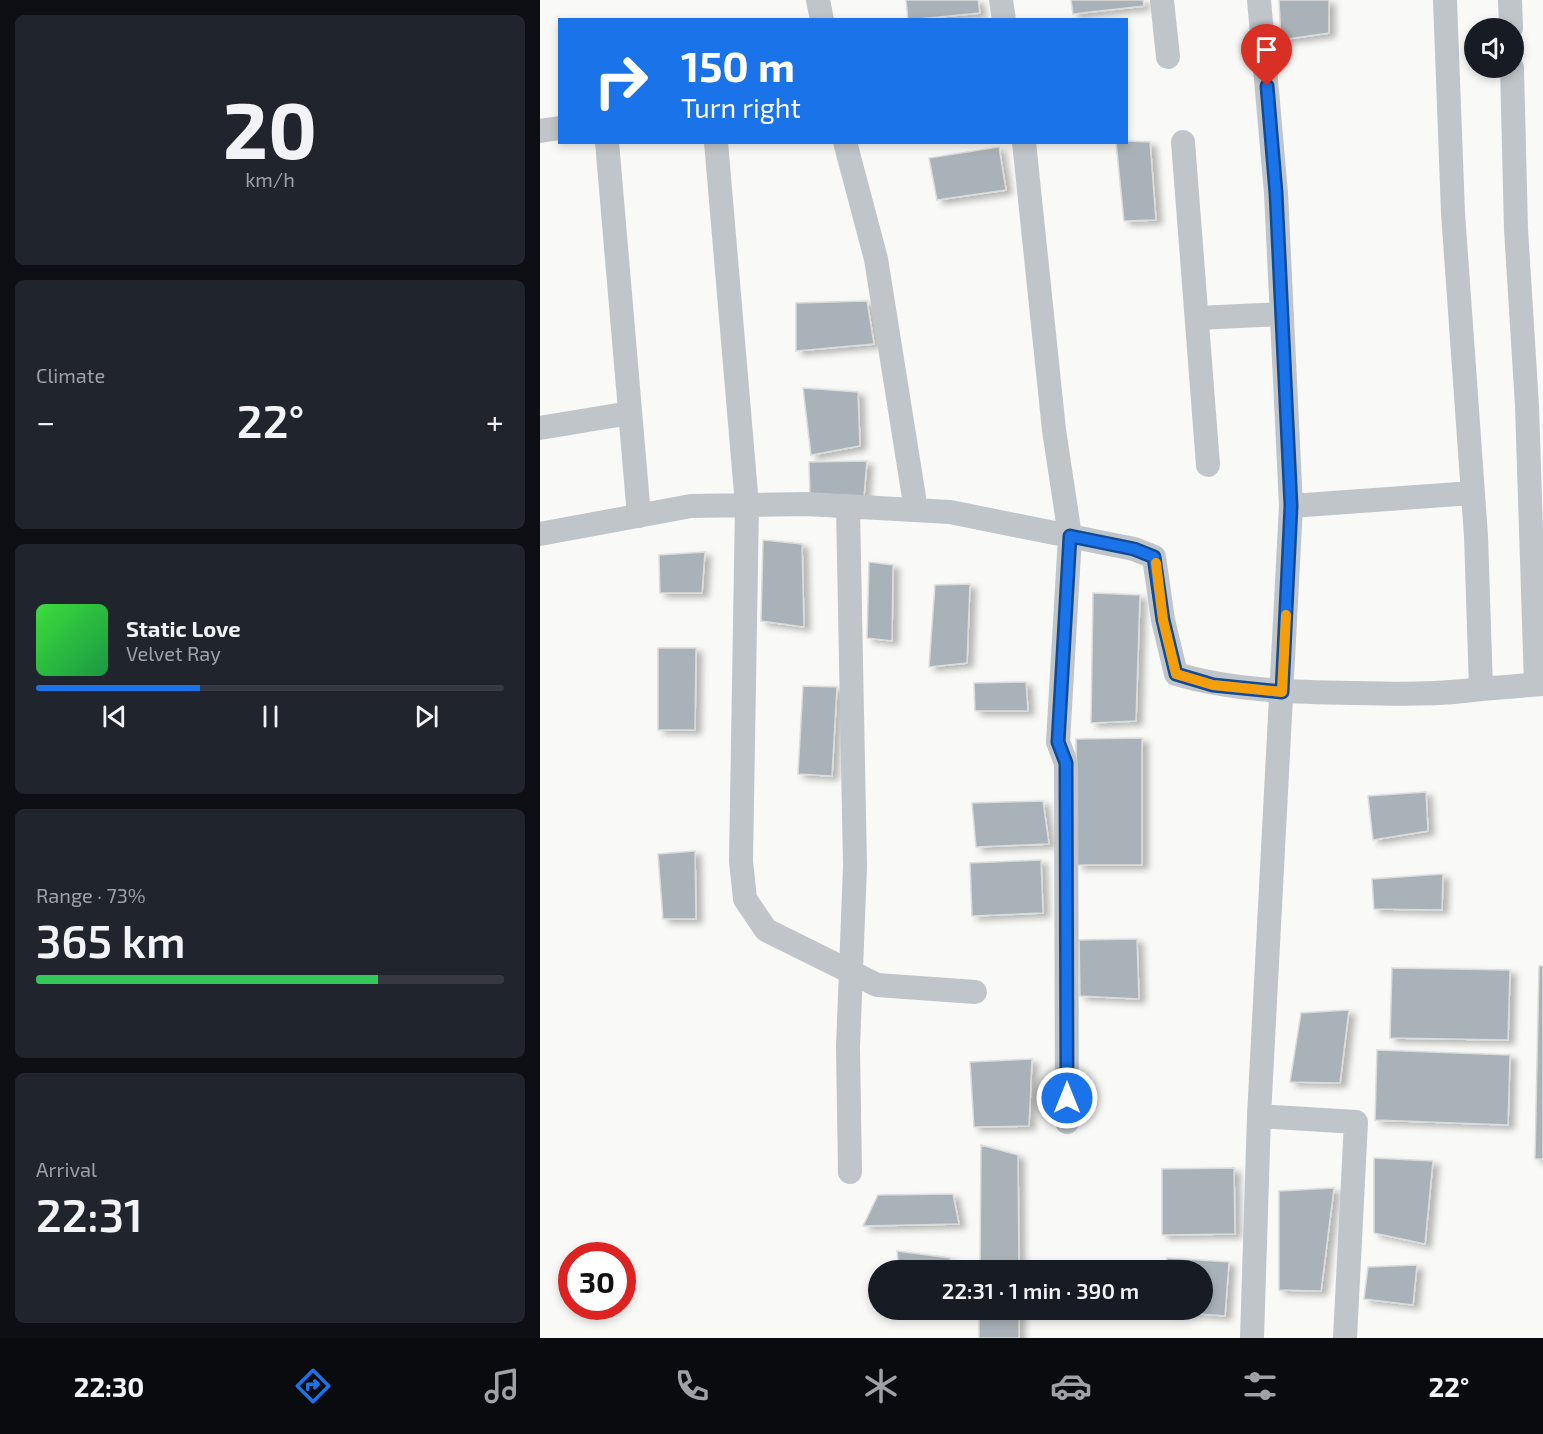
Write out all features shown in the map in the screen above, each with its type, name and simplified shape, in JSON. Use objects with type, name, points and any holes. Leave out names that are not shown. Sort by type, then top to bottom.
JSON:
[{"type":"street","points":[[818,0],[822,18]]},
{"type":"street","points":[[1001,0],[1004,18]]},
{"type":"street","points":[[1162,0],[1168,57]]},
{"type":"street","points":[[1252,1338],[1259,1116],[1291,506],[1276,193],[1259,0]]},
{"type":"street","points":[[1445,0],[1452,213],[1472,493],[1481,689]]},
{"type":"street","points":[[1510,0],[1511,18]]},
{"type":"street","points":[[540,534],[691,506],[848,507],[950,513],[1134,549],[1154,557],[1163,620],[1176,674],[1213,685],[1282,692],[1440,694],[1540,684],[1516,229],[1512,78]]},
{"type":"street","points":[[540,131],[558,128]]},
{"type":"street","points":[[1183,142],[1208,465]]},
{"type":"street","points":[[607,144],[639,516]]},
{"type":"street","points":[[716,144],[747,505],[741,861],[745,899],[766,930],[877,985],[975,992]]},
{"type":"street","points":[[846,144],[876,259],[916,510]]},
{"type":"street","points":[[1024,144],[1054,430],[1070,536],[1058,742],[1066,763],[1067,1122]]},
{"type":"street","points":[[1197,318],[1282,314]]},
{"type":"street","points":[[540,428],[630,413]]},
{"type":"street","points":[[1291,506],[1472,493]]},
{"type":"street","points":[[848,507],[855,866],[850,971],[850,1172]]},
{"type":"street","points":[[1259,1116],[1356,1122],[1345,1338]]},
{"type":"building","points":[[906,0],[978,0],[980,13],[908,18]]},
{"type":"building","points":[[1071,0],[1143,0],[1144,6],[1073,14]]},
{"type":"building","points":[[1279,0],[1329,0],[1329,33],[1281,40]]},
{"type":"building","points":[[1128,141],[1150,142],[1156,220],[1124,221],[1116,144],[1128,144]]},
{"type":"building","points":[[999,147],[1006,190],[937,200],[929,158]]},
{"type":"building","points":[[867,301],[874,344],[796,351],[796,303]]},
{"type":"building","points":[[803,388],[858,392],[860,446],[811,455]]},
{"type":"building","points":[[867,461],[864,496],[810,494],[809,462]]},
{"type":"building","points":[[763,540],[802,544],[804,627],[761,621]]},
{"type":"building","points":[[705,552],[702,593],[660,593],[659,555]]},
{"type":"building","points":[[869,562],[893,565],[892,641],[867,638]]},
{"type":"building","points":[[970,584],[967,663],[929,667],[935,585]]},
{"type":"building","points":[[1093,593],[1140,595],[1136,721],[1091,723]]},
{"type":"building","points":[[658,648],[696,648],[695,730],[658,730]]},
{"type":"building","points":[[1026,682],[1028,711],[975,711],[974,683]]},
{"type":"building","points":[[803,686],[837,687],[832,776],[798,774]]},
{"type":"building","points":[[1142,738],[1142,865],[1077,865],[1076,739]]},
{"type":"building","points":[[1426,792],[1428,831],[1373,840],[1368,796]]},
{"type":"building","points":[[1043,801],[1049,844],[976,847],[972,803]]},
{"type":"building","points":[[695,851],[696,919],[663,919],[658,854]]},
{"type":"building","points":[[1041,860],[1043,913],[972,916],[970,863]]},
{"type":"building","points":[[1443,874],[1442,910],[1374,909],[1372,879]]},
{"type":"building","points":[[1137,939],[1139,999],[1080,996],[1079,940]]},
{"type":"building","points":[[1539,966],[1543,966],[1543,1159],[1535,1159]]},
{"type":"building","points":[[1392,968],[1510,970],[1508,1040],[1390,1038]]},
{"type":"building","points":[[1349,1010],[1340,1083],[1290,1082],[1301,1013]]},
{"type":"building","points":[[1377,1050],[1510,1055],[1508,1125],[1375,1120]]},
{"type":"building","points":[[1032,1059],[1029,1126],[974,1127],[970,1062]]},
{"type":"building","points":[[981,1145],[1018,1155],[1019,1260],[980,1260]]},
{"type":"building","points":[[1374,1158],[1433,1161],[1425,1244],[1374,1233]]},
{"type":"building","points":[[1234,1168],[1235,1234],[1162,1235],[1162,1169]]},
{"type":"building","points":[[1334,1188],[1321,1291],[1279,1290],[1279,1191]]},
{"type":"building","points":[[953,1194],[959,1224],[863,1226],[878,1195]]},
{"type":"building","points":[[897,1251],[950,1258],[950,1260],[898,1260]]},
{"type":"building","points":[[1167,1258],[1198,1260],[1167,1260]]},
{"type":"building","points":[[1213,1261],[1229,1262],[1225,1316],[1213,1315]]},
{"type":"building","points":[[1417,1265],[1413,1305],[1364,1299],[1368,1267]]},
{"type":"building","points":[[979,1320],[1019,1320],[1019,1338],[979,1338]]},
{"type":"slow traffic","points":[[1156,563],[1163,620],[1176,674],[1213,685],[1282,692],[1286,615]]},
{"type":"route","points":[[1067,1098],[1066,763],[1058,742],[1070,536],[1134,549],[1154,557],[1158,567],[1163,620],[1176,674],[1213,685],[1282,692],[1291,506],[1276,193],[1267,86]]}]
